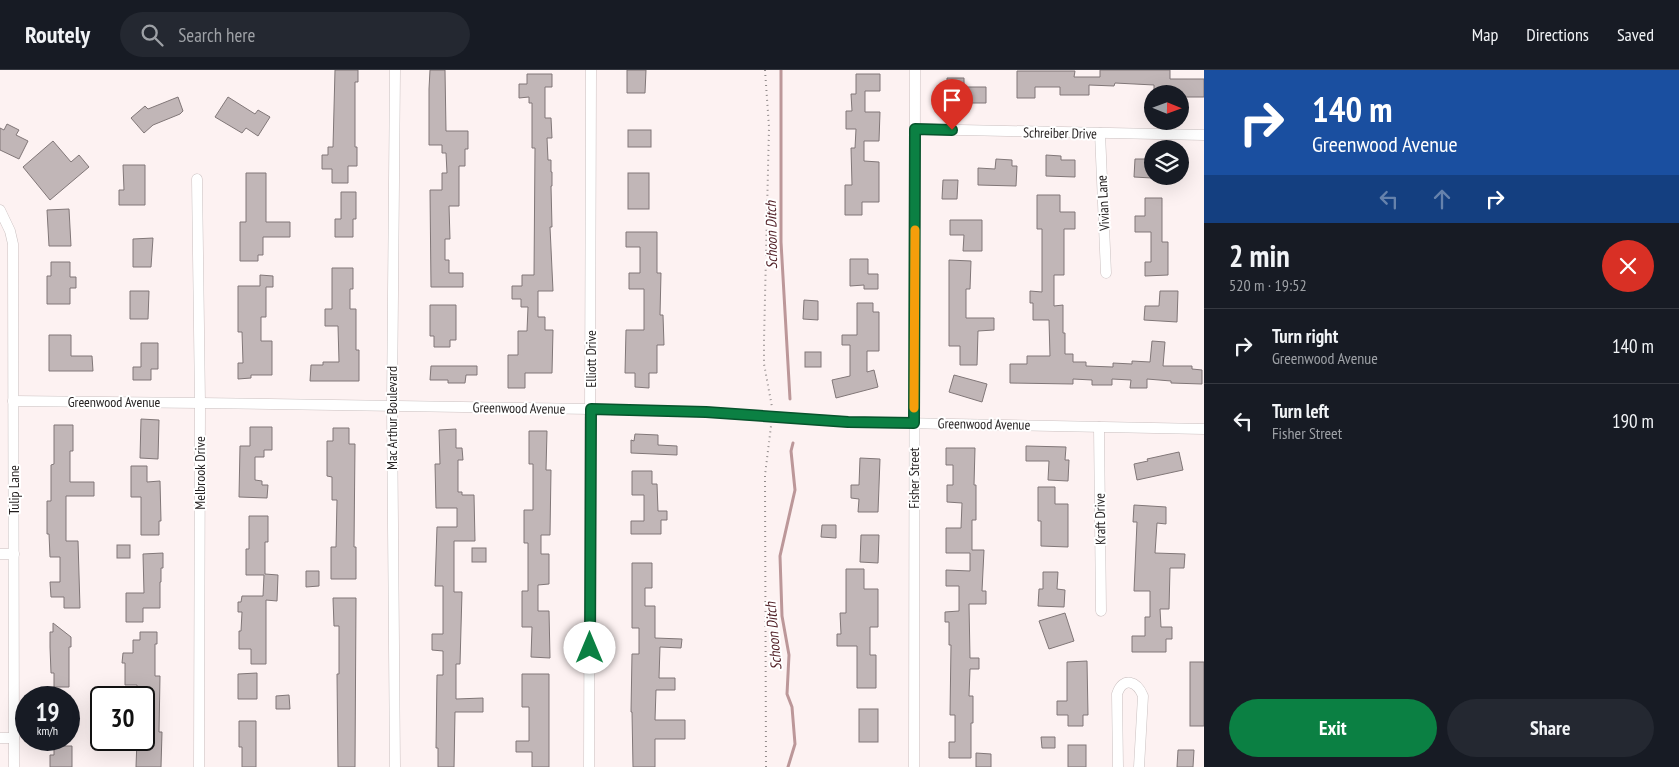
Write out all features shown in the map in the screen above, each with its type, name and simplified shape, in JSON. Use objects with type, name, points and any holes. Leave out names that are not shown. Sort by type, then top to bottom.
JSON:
[{"type":"street","name":"Mac Arthur Boulevard","points":[[395,70],[392,405],[395,767]]},
{"type":"street","name":"Elliott Drive","points":[[589,767],[591,70]]},
{"type":"street","name":"Fisher Street","points":[[914,767],[915,70]]},
{"type":"street","name":"Schreiber Drive","points":[[915,129],[1204,135]]},
{"type":"street","name":"Vivian Lane","points":[[1100,134],[1106,273]]},
{"type":"street","name":"Melbrook Drive","points":[[197,179],[200,402],[199,767]]},
{"type":"street","name":"Tulip Lane","points":[[2,212],[13,244],[14,767]]},
{"type":"street","name":"Greenwood Avenue","points":[[13,401],[200,402],[591,409],[706,412],[848,422],[1204,428]]},
{"type":"street","name":"Kraft Drive","points":[[1099,427],[1101,611]]},
{"type":"street","points":[[0,554],[14,554]]},
{"type":"street","points":[[1118,767],[1117,694],[1123,684],[1129,683],[1135,684],[1140,688],[1143,696],[1139,767]]},
{"type":"street","points":[[0,738],[14,738]]},
{"type":"building","points":[[335,70],[358,70],[358,82],[355,82],[355,147],[357,147],[357,166],[348,166],[348,183],[332,183],[332,169],[322,169],[322,155],[328,155],[328,147],[333,147]]},
{"type":"building","points":[[430,70],[445,70],[446,131],[468,131],[468,149],[465,149],[465,166],[459,166],[459,206],[449,206],[450,239],[445,239],[445,260],[449,260],[449,273],[463,273],[463,287],[431,287],[430,190],[442,190],[442,173],[447,173],[446,153],[442,153],[442,145],[429,145]]},
{"type":"building","points":[[627,70],[646,70],[645,93],[627,93]]},
{"type":"building","points":[[1100,70],[1170,70],[1170,79],[1204,79],[1204,97],[1189,97],[1189,85],[1115,83],[1114,86],[1089,85],[1089,95],[1060,95],[1060,87],[1035,87],[1035,98],[1017,98],[1017,71],[1075,71],[1074,77],[1100,77]]},
{"type":"building","points":[[527,74],[552,74],[552,87],[545,87],[545,118],[551,118],[552,138],[547,138],[548,160],[551,160],[552,172],[552,227],[550,227],[553,291],[538,291],[538,317],[545,317],[545,330],[553,330],[552,373],[525,373],[525,388],[508,388],[508,355],[518,355],[518,331],[527,331],[528,307],[521,307],[521,299],[512,299],[512,286],[522,286],[522,275],[534,275],[535,148],[532,148],[532,103],[529,103],[529,97],[519,98],[519,84],[527,84]]},
{"type":"building","points":[[856,74],[880,74],[880,91],[865,91],[865,112],[880,112],[879,141],[864,141],[864,161],[879,162],[879,202],[862,202],[862,215],[845,215],[845,185],[852,185],[851,148],[855,148],[856,129],[846,129],[846,111],[852,111],[851,94],[856,94]]},
{"type":"building","points":[[947,78],[964,78],[964,87],[986,87],[986,103],[947,103]]},
{"type":"building","points":[[178,97],[183,111],[153,125],[144,133],[131,118],[145,106],[148,109]]},
{"type":"building","points":[[228,97],[255,114],[258,110],[270,117],[258,136],[246,128],[242,133],[215,117]]},
{"type":"building","points":[[7,124],[19,130],[16,135],[28,141],[19,159],[0,150],[0,128],[4,130]]},
{"type":"building","points":[[628,130],[651,130],[651,147],[628,147]]},
{"type":"building","points":[[53,141],[71,162],[79,155],[89,167],[50,200],[23,167]]},
{"type":"building","points":[[1046,155],[1061,156],[1061,160],[1075,160],[1075,177],[1046,176]]},
{"type":"building","points":[[996,159],[1012,160],[1012,166],[1017,166],[1016,186],[978,185],[978,168],[995,169]]},
{"type":"building","points":[[1135,159],[1144,159],[1144,178],[1134,177]]},
{"type":"building","points":[[123,165],[145,165],[145,205],[119,205],[119,190],[124,190]]},
{"type":"building","points":[[246,173],[266,173],[266,222],[290,222],[290,237],[263,237],[263,255],[258,255],[258,261],[240,261],[240,222],[246,222]]},
{"type":"building","points":[[628,173],[649,173],[649,209],[628,209]]},
{"type":"building","points":[[943,180],[958,180],[957,199],[942,199]]},
{"type":"building","points":[[341,192],[356,192],[356,219],[353,219],[353,237],[335,237],[335,219],[341,219]]},
{"type":"building","points":[[1037,195],[1060,195],[1060,212],[1075,212],[1075,229],[1064,229],[1064,275],[1054,275],[1054,306],[1063,305],[1065,354],[1073,354],[1073,362],[1086,362],[1086,366],[1113,367],[1113,363],[1132,364],[1132,361],[1150,362],[1152,341],[1165,342],[1163,366],[1192,366],[1192,369],[1202,370],[1202,384],[1171,383],[1171,381],[1147,379],[1147,388],[1130,388],[1131,380],[1112,379],[1112,385],[1092,385],[1092,380],[1073,379],[1073,384],[1010,383],[1010,364],[1027,364],[1027,356],[1050,356],[1049,320],[1033,320],[1033,303],[1030,303],[1030,291],[1042,292],[1042,229],[1037,229]]},
{"type":"building","points":[[1145,198],[1162,198],[1162,242],[1168,242],[1168,275],[1145,276],[1145,262],[1151,262],[1151,232],[1135,232],[1135,216],[1145,216]]},
{"type":"building","points":[[69,209],[71,246],[49,246],[47,210]]},
{"type":"building","points":[[950,220],[982,220],[982,251],[963,251],[964,235],[950,235]]},
{"type":"building","points":[[626,232],[657,232],[657,273],[661,273],[660,315],[663,315],[664,345],[657,345],[657,373],[649,373],[649,388],[635,387],[635,373],[625,373],[626,330],[644,330],[644,289],[629,289],[629,273],[640,273],[640,247],[626,247]]},
{"type":"building","points":[[153,238],[151,267],[133,267],[133,239]]},
{"type":"building","points":[[850,259],[868,259],[868,274],[878,274],[878,289],[864,289],[864,285],[850,286]]},
{"type":"building","points":[[949,260],[971,261],[970,289],[966,289],[966,318],[994,318],[994,330],[978,331],[977,365],[960,365],[960,346],[949,346]]},
{"type":"building","points":[[51,262],[70,262],[70,277],[76,277],[76,288],[70,288],[70,304],[47,304],[47,276],[51,276]]},
{"type":"building","points":[[332,268],[353,268],[353,289],[350,289],[350,309],[356,309],[356,350],[359,350],[359,381],[310,381],[311,365],[323,365],[323,362],[339,362],[338,326],[325,326],[325,309],[332,309]]},
{"type":"building","points":[[260,275],[273,276],[273,287],[266,287],[266,317],[261,317],[261,341],[272,341],[272,375],[251,375],[251,378],[238,379],[238,363],[243,363],[242,332],[238,332],[238,286],[260,286]]},
{"type":"building","points":[[130,291],[149,291],[148,319],[130,319]]},
{"type":"building","points":[[1160,291],[1178,291],[1177,322],[1144,320],[1145,306],[1159,306]]},
{"type":"building","points":[[804,300],[818,301],[818,320],[803,319]]},
{"type":"building","points":[[857,303],[873,303],[873,312],[879,312],[879,351],[867,351],[867,372],[874,370],[878,387],[836,398],[832,380],[850,376],[850,345],[842,345],[842,335],[857,335]]},
{"type":"building","points":[[430,305],[456,305],[456,340],[450,340],[450,347],[434,347],[434,336],[430,336]]},
{"type":"building","points":[[49,335],[71,335],[71,356],[92,356],[93,371],[49,371]]},
{"type":"building","points":[[141,343],[158,343],[158,369],[151,369],[151,380],[133,380],[133,367],[141,367]]},
{"type":"building","points":[[805,352],[821,352],[821,367],[805,367]]},
{"type":"building","points":[[431,366],[477,366],[477,375],[466,375],[465,383],[448,383],[448,380],[430,380]]},
{"type":"building","points":[[954,375],[987,384],[982,402],[949,392]]},
{"type":"building","points":[[141,419],[159,420],[158,459],[140,458]]},
{"type":"building","points":[[54,425],[73,425],[73,451],[70,451],[70,482],[94,482],[94,496],[66,496],[66,541],[78,541],[80,608],[64,608],[64,597],[51,597],[50,582],[60,582],[60,557],[50,557],[49,534],[47,534],[47,501],[51,501],[51,465],[54,464]]},
{"type":"building","points":[[250,427],[272,427],[272,450],[264,450],[264,457],[255,457],[255,480],[262,481],[262,485],[268,485],[267,498],[239,497],[240,446],[250,446]]},
{"type":"building","points":[[333,428],[349,428],[349,444],[355,444],[354,547],[356,547],[356,579],[331,579],[331,547],[336,547],[337,500],[332,500],[332,477],[327,476],[327,441],[333,441]]},
{"type":"building","points":[[456,429],[456,448],[462,448],[463,460],[458,460],[458,492],[462,492],[462,495],[474,495],[475,541],[454,541],[454,592],[462,592],[460,664],[456,664],[456,699],[483,698],[483,712],[455,712],[454,767],[438,767],[438,748],[436,748],[437,675],[443,675],[443,651],[432,650],[432,634],[443,634],[443,586],[435,586],[437,527],[457,527],[457,508],[436,508],[435,464],[440,464],[439,430]]},
{"type":"building","points":[[529,431],[547,431],[546,470],[551,470],[550,535],[541,535],[541,554],[549,554],[549,584],[538,585],[538,611],[549,611],[550,658],[531,657],[532,627],[522,627],[522,591],[528,591],[528,543],[524,543],[524,510],[533,510],[533,464],[529,464]]},
{"type":"building","points":[[635,434],[658,435],[658,445],[677,446],[677,455],[631,453],[631,440],[634,441]]},
{"type":"building","points":[[1026,446],[1066,447],[1065,460],[1069,460],[1068,481],[1048,480],[1049,461],[1026,461]]},
{"type":"building","points":[[946,448],[975,448],[974,485],[976,485],[976,520],[972,520],[972,550],[984,550],[982,591],[986,591],[986,604],[969,604],[970,658],[979,658],[979,669],[970,669],[969,696],[973,696],[971,758],[949,758],[949,742],[955,742],[955,715],[950,715],[951,645],[949,645],[949,622],[945,622],[945,612],[959,611],[959,586],[946,586],[946,570],[970,571],[970,553],[946,553],[946,528],[961,528],[962,503],[947,502],[947,485],[953,485],[953,465],[946,465]]},
{"type":"building","points":[[1179,452],[1183,470],[1137,480],[1134,464]]},
{"type":"building","points":[[860,458],[880,459],[878,512],[858,512],[859,499],[851,498],[851,485],[859,485]]},
{"type":"building","points":[[131,466],[147,466],[147,482],[160,481],[161,521],[159,521],[159,535],[141,535],[141,497],[131,497]]},
{"type":"building","points":[[632,471],[652,471],[652,484],[657,484],[658,511],[667,511],[667,520],[661,520],[661,534],[631,534],[631,521],[644,521],[644,495],[632,495]]},
{"type":"building","points":[[1038,487],[1055,487],[1055,504],[1068,504],[1068,547],[1041,546],[1041,521],[1038,521]]},
{"type":"building","points":[[1134,505],[1166,507],[1166,524],[1157,523],[1155,553],[1185,554],[1184,568],[1170,568],[1169,609],[1160,609],[1161,627],[1172,627],[1172,639],[1166,639],[1166,652],[1132,652],[1132,636],[1145,636],[1145,617],[1150,617],[1150,591],[1134,591],[1137,522],[1133,522]]},
{"type":"building","points":[[249,516],[268,516],[268,542],[265,542],[265,574],[278,575],[277,601],[266,600],[266,664],[251,664],[251,649],[239,649],[242,612],[238,612],[238,602],[241,602],[242,596],[263,596],[264,575],[246,575],[246,549],[249,549]]},
{"type":"building","points":[[822,525],[836,525],[836,538],[821,537]]},
{"type":"building","points":[[861,535],[879,535],[878,563],[860,562]]},
{"type":"building","points":[[117,545],[130,545],[130,558],[117,558]]},
{"type":"building","points":[[472,548],[486,548],[486,562],[472,562]]},
{"type":"building","points":[[163,553],[160,608],[143,608],[143,622],[126,622],[126,593],[144,593],[143,554]]},
{"type":"building","points":[[632,563],[652,563],[652,588],[645,588],[645,606],[655,606],[655,638],[682,639],[681,648],[660,647],[659,678],[675,678],[675,690],[656,690],[655,720],[685,720],[685,739],[655,739],[655,767],[633,767],[631,712],[632,654],[639,654],[639,628],[632,628]]},
{"type":"building","points":[[846,569],[864,569],[864,589],[878,589],[878,627],[870,627],[870,655],[876,655],[876,688],[857,688],[857,646],[837,646],[837,634],[841,634],[840,613],[846,613]]},
{"type":"building","points":[[306,571],[319,571],[319,586],[306,587]]},
{"type":"building","points":[[1043,572],[1058,572],[1057,589],[1065,590],[1064,607],[1038,606],[1039,589],[1043,589]]},
{"type":"building","points":[[333,598],[356,598],[355,767],[338,767],[337,674],[339,674],[339,626],[334,626]]},
{"type":"building","points":[[1065,613],[1074,641],[1049,649],[1039,621]]},
{"type":"building","points":[[53,623],[71,637],[71,647],[69,647],[69,686],[54,686],[54,673],[51,673],[50,647],[50,632],[53,632]]},
{"type":"building","points":[[140,632],[157,632],[155,676],[160,676],[159,732],[162,732],[161,767],[136,767],[137,751],[155,751],[155,686],[125,685],[125,663],[122,663],[123,653],[133,653],[133,640],[140,640]]},
{"type":"building","points":[[1087,661],[1088,715],[1083,715],[1083,726],[1068,726],[1068,715],[1057,715],[1057,701],[1067,701],[1067,662]]},
{"type":"building","points":[[1190,662],[1204,662],[1204,726],[1190,726]]},
{"type":"building","points":[[257,673],[257,699],[238,699],[238,674]]},
{"type":"building","points":[[522,674],[549,674],[549,767],[532,767],[532,752],[516,752],[516,741],[529,741],[529,707],[522,707]]},
{"type":"building","points":[[289,695],[290,709],[276,709],[276,696]]},
{"type":"building","points":[[859,709],[878,709],[878,742],[859,742]]},
{"type":"building","points":[[239,721],[256,721],[256,767],[242,767],[242,747],[239,747]]},
{"type":"building","points":[[1041,737],[1055,737],[1055,748],[1042,748]]},
{"type":"building","points":[[1068,745],[1086,745],[1086,767],[1068,767]]},
{"type":"building","points":[[1178,750],[1194,750],[1193,767],[1177,767]]},
{"type":"building","points":[[54,751],[72,751],[72,767],[50,767],[50,755],[54,755]]},
{"type":"building","points":[[976,753],[991,754],[991,767],[976,767]]},
{"type":"waterway","name":"Schoon Ditch","points":[[781,70],[781,242],[790,399]]},
{"type":"waterway","name":"Schoon Ditch","points":[[788,767],[795,744],[792,707],[787,694],[789,655],[782,616],[780,556],[795,490],[791,451],[793,443]]},
{"type":"slow traffic","points":[[914,408],[915,230]]},
{"type":"route","points":[[590,648],[591,409],[706,412],[848,422],[914,423],[915,129],[952,130]]}]
